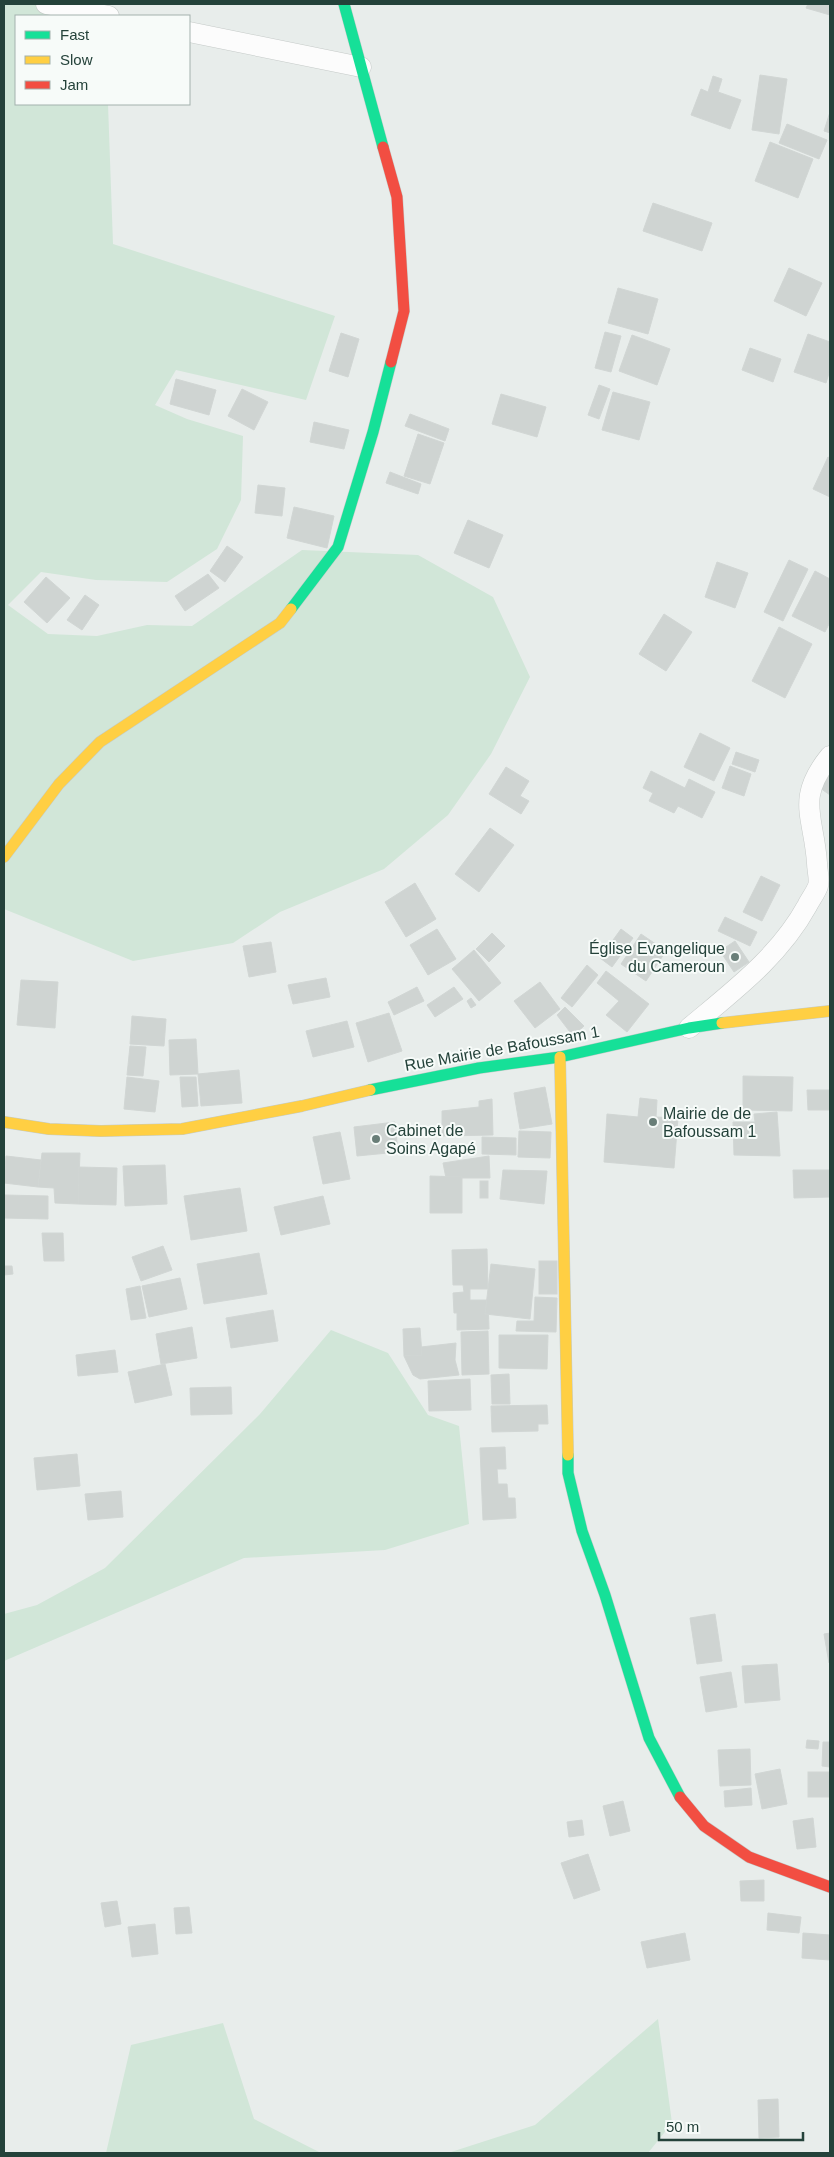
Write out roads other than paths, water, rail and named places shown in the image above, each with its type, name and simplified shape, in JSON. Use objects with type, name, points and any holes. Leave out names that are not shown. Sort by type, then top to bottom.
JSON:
[{"type":"street","points":[[46,4],[104,15]]},
{"type":"street","points":[[4,857],[58,784],[100,742],[280,623],[338,547],[373,432],[404,311],[397,197],[344,4]]},
{"type":"street","points":[[190,32],[361,67]]},
{"type":"street","points":[[689,1028],[761,968],[795,928],[818,885],[816,844],[809,820],[809,796],[821,768],[830,756]]},
{"type":"street","name":"Rue Mairie de Bafoussam 1","points":[[4,1122],[49,1129],[101,1131],[182,1129],[282,1110],[414,1080],[479,1068],[560,1057],[689,1028],[830,1011]]},
{"type":"street","points":[[560,1057],[568,1473],[582,1531],[605,1595],[649,1738],[681,1798],[704,1826],[748,1857],[830,1887]]},
{"type":"place","name":"Église Evangelique du Cameroun","points":[[735,957]]},
{"type":"place","name":"Mairie de de Bafoussam 1","points":[[653,1122]]},
{"type":"place","name":"Cabinet de Soins Agapé","points":[[376,1139]]}]
